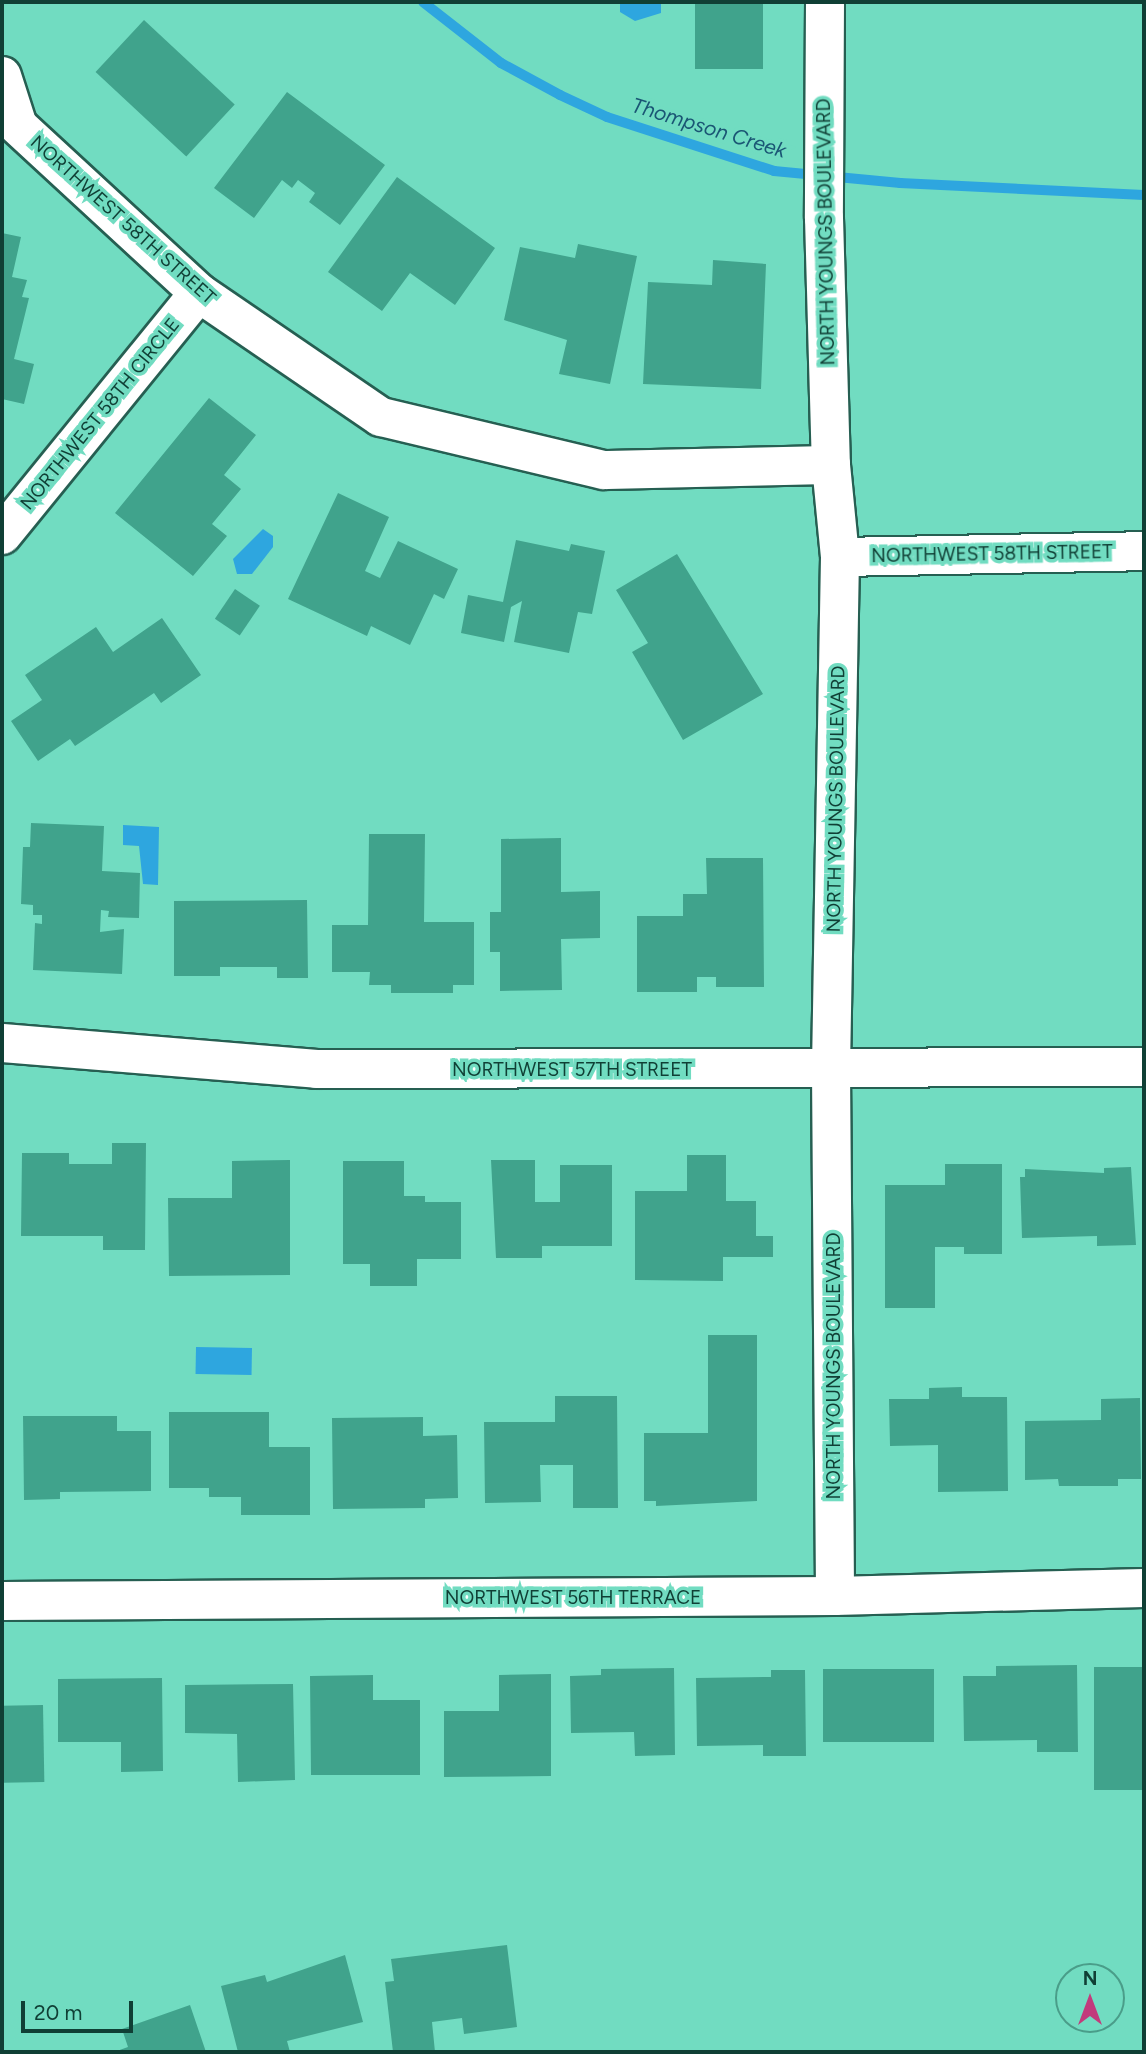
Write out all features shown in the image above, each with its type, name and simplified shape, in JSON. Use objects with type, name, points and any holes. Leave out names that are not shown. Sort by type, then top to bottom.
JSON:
[{"type":"street","name":"NORTH YOUNGS BOULEVARD","points":[[825,2],[824,218],[831,465],[840,557],[831,1070],[835,1596]]},
{"type":"street","name":"NORTHWEST 58TH STREET","points":[[2,76],[18,126],[199,293],[381,417],[604,470],[831,465]]},
{"type":"street","name":"NORTHWEST 58TH CIRCLE","points":[[2,535],[199,293]]},
{"type":"street","name":"NORTHWEST 58TH STREET","points":[[840,557],[1144,551]]},
{"type":"street","name":"NORTHWEST 57TH STREET","points":[[2,1043],[316,1069],[831,1070],[1144,1067]]},
{"type":"street","name":"NORTHWEST 56TH TERRACE","points":[[2,1601],[835,1596],[1144,1588]]},
{"type":"water","points":[[620,2],[661,2],[661,13],[635,21],[620,12]]},
{"type":"water","points":[[263,529],[273,536],[273,547],[252,574],[237,574],[233,559]]},
{"type":"water","points":[[123,825],[159,827],[158,885],[143,884],[139,846],[123,845]]},
{"type":"water","points":[[196,1347],[252,1348],[252,1375],[196,1374]]},
{"type":"building","points":[[695,2],[763,2],[763,69],[695,69]]},
{"type":"building","points":[[144,20],[235,105],[186,156],[96,72]]},
{"type":"building","points":[[287,92],[385,165],[340,225],[309,202],[315,193],[298,180],[292,188],[282,180],[254,218],[214,188]]},
{"type":"building","points":[[397,177],[495,248],[455,305],[410,273],[382,311],[328,272]]},
{"type":"building","points":[[2,233],[21,237],[12,277],[27,280],[22,297],[29,298],[14,359],[34,364],[24,404],[2,399]]},
{"type":"building","points":[[578,244],[637,256],[610,384],[559,374],[567,340],[504,320],[520,247],[575,258]]},
{"type":"building","points":[[713,260],[766,264],[761,389],[643,384],[648,282],[712,285]]},
{"type":"building","points":[[209,398],[256,435],[224,475],[241,489],[212,524],[227,536],[193,576],[115,513]]},
{"type":"building","points":[[338,493],[389,517],[365,571],[380,578],[398,541],[458,569],[444,599],[434,594],[410,645],[371,626],[367,636],[288,599]]},
{"type":"building","points":[[516,540],[569,551],[571,544],[605,551],[592,614],[578,612],[569,653],[514,642],[522,601],[511,607],[504,642],[461,633],[468,595],[503,602]]},
{"type":"building","points":[[677,554],[763,694],[683,740],[632,652],[648,643],[616,590]]},
{"type":"building","points":[[235,589],[260,606],[240,636],[215,619]]},
{"type":"building","points":[[162,618],[201,675],[161,703],[154,693],[75,746],[70,739],[38,761],[11,721],[42,700],[25,675],[96,627],[113,652]]},
{"type":"building","points":[[31,823],[104,826],[102,871],[140,873],[139,918],[108,917],[109,911],[101,910],[100,932],[124,929],[122,974],[33,970],[35,923],[42,924],[42,915],[33,915],[33,905],[21,904],[23,847],[30,847]]},
{"type":"building","points":[[369,834],[425,834],[424,922],[474,922],[474,985],[453,985],[453,993],[391,993],[391,985],[369,985],[370,972],[332,972],[332,925],[368,925]]},
{"type":"building","points":[[561,838],[561,892],[600,891],[600,938],[561,939],[562,990],[500,991],[500,952],[490,952],[490,912],[501,912],[501,839]]},
{"type":"building","points":[[706,858],[763,858],[764,987],[716,987],[716,977],[697,977],[697,992],[637,992],[637,916],[683,916],[683,894],[707,894]]},
{"type":"building","points":[[307,900],[308,978],[277,978],[277,967],[220,967],[220,976],[174,976],[174,901]]},
{"type":"building","points":[[112,1143],[146,1143],[145,1250],[103,1250],[103,1236],[21,1236],[22,1153],[69,1153],[69,1164],[112,1164]]},
{"type":"building","points":[[687,1155],[726,1155],[726,1201],[756,1201],[756,1236],[773,1236],[773,1257],[723,1257],[723,1281],[635,1280],[635,1191],[687,1191]]},
{"type":"building","points":[[290,1160],[290,1275],[169,1276],[168,1198],[232,1198],[232,1161]]},
{"type":"building","points":[[491,1160],[535,1160],[535,1202],[560,1202],[560,1165],[612,1165],[612,1246],[542,1246],[542,1258],[496,1258]]},
{"type":"building","points":[[343,1161],[404,1161],[404,1196],[425,1196],[425,1202],[461,1202],[461,1259],[417,1259],[417,1286],[370,1286],[370,1264],[343,1264]]},
{"type":"building","points":[[945,1164],[1002,1164],[1002,1254],[964,1254],[964,1247],[935,1247],[935,1308],[885,1308],[885,1185],[945,1185]]},
{"type":"building","points":[[1131,1167],[1136,1245],[1097,1246],[1097,1236],[1022,1238],[1020,1177],[1025,1177],[1025,1169],[1104,1173],[1104,1168]]},
{"type":"building","points":[[708,1335],[757,1335],[757,1501],[656,1506],[656,1501],[644,1501],[644,1433],[708,1433]]},
{"type":"building","points":[[962,1387],[962,1397],[1007,1397],[1008,1491],[938,1492],[938,1445],[890,1446],[889,1399],[929,1399],[929,1388]]},
{"type":"building","points":[[555,1396],[617,1396],[618,1508],[573,1508],[573,1465],[540,1465],[541,1502],[485,1503],[484,1422],[555,1422]]},
{"type":"building","points":[[1140,1398],[1141,1479],[1118,1479],[1118,1486],[1059,1486],[1058,1479],[1025,1480],[1025,1421],[1101,1420],[1101,1399]]},
{"type":"building","points":[[169,1412],[269,1412],[269,1447],[310,1447],[310,1515],[241,1515],[241,1497],[209,1497],[209,1488],[169,1488]]},
{"type":"building","points":[[23,1416],[117,1416],[117,1431],[151,1431],[151,1491],[60,1492],[60,1499],[24,1500]]},
{"type":"building","points":[[423,1417],[423,1436],[457,1435],[458,1498],[425,1499],[425,1508],[333,1509],[332,1418]]},
{"type":"building","points":[[1077,1665],[1078,1752],[1037,1752],[1037,1740],[964,1741],[963,1676],[996,1676],[996,1666]]},
{"type":"building","points":[[1094,1667],[1144,1667],[1144,1790],[1094,1790]]},
{"type":"building","points":[[674,1668],[675,1755],[635,1756],[634,1732],[571,1733],[570,1676],[601,1675],[601,1669]]},
{"type":"building","points":[[823,1669],[934,1669],[934,1742],[823,1742]]},
{"type":"building","points":[[771,1670],[805,1670],[806,1756],[763,1756],[763,1745],[697,1746],[696,1678],[771,1677]]},
{"type":"building","points":[[551,1674],[551,1776],[444,1777],[444,1711],[499,1711],[499,1675]]},
{"type":"building","points":[[373,1675],[373,1700],[420,1700],[420,1775],[311,1775],[310,1676]]},
{"type":"building","points":[[162,1678],[163,1771],[121,1772],[121,1742],[58,1742],[58,1679]]},
{"type":"building","points":[[293,1684],[295,1780],[238,1782],[237,1734],[185,1733],[185,1685]]},
{"type":"building","points":[[43,1705],[44,1782],[3,1783],[2,1706]]},
{"type":"building","points":[[507,1945],[517,2027],[464,2034],[462,2018],[432,2022],[435,2052],[393,2052],[385,1982],[394,1981],[391,1959]]},
{"type":"building","points":[[345,1955],[363,2022],[287,2041],[290,2052],[238,2052],[221,1986],[265,1975],[267,1982]]},
{"type":"building","points":[[190,2005],[206,2052],[114,2052],[128,2047],[122,2029]]},
{"type":"waterway","name":"Thompson Creek","points":[[423,2],[501,63],[560,95],[607,117],[774,171],[900,183],[1144,195]]}]
